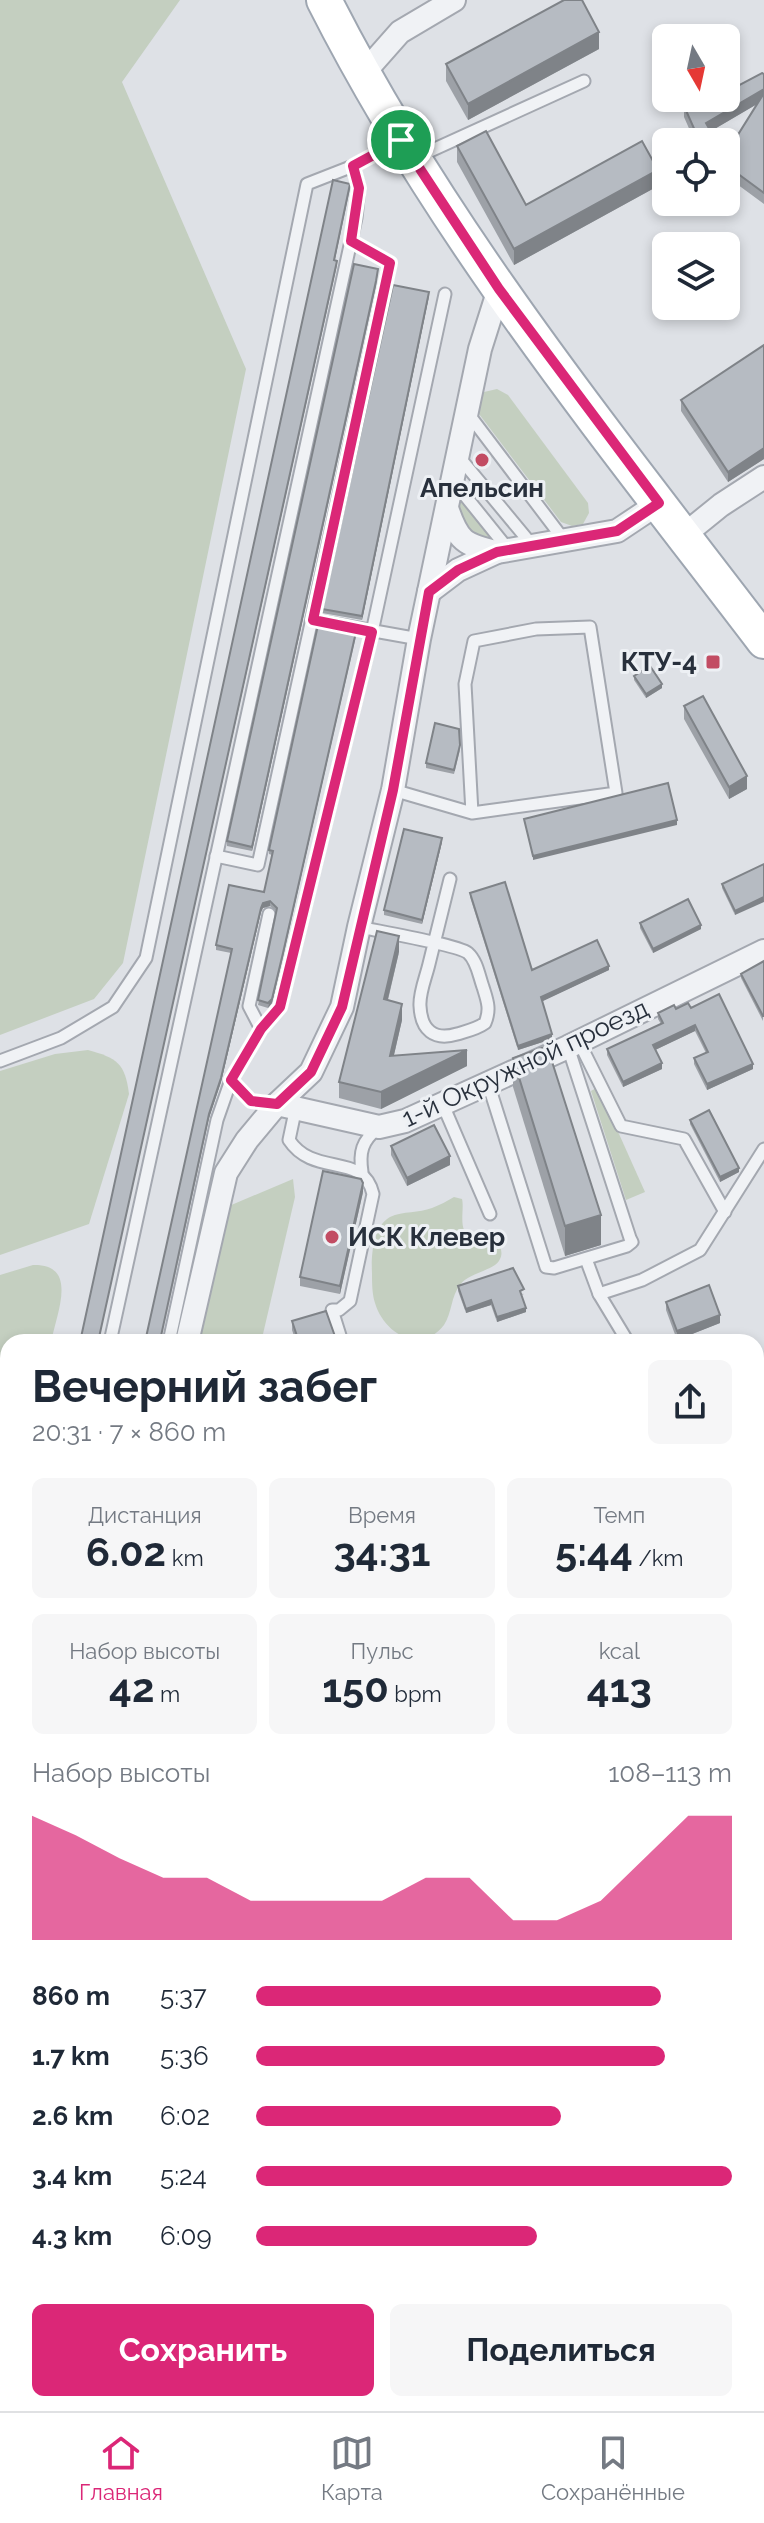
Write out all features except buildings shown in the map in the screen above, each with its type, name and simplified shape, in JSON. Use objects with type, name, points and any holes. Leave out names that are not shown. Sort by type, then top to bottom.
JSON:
[{"type":"main road","points":[[324,0],[362,75],[407,150],[499,289],[764,641]]},
{"type":"street","points":[[362,75],[400,32],[454,0]]},
{"type":"street","points":[[189,1334],[226,1173],[247,1140],[287,1106],[311,1072],[342,1007],[393,790],[419,639],[466,412],[480,349],[499,289]]},
{"type":"street","points":[[684,535],[721,505],[764,477]]},
{"type":"street","points":[[429,592],[458,570],[503,551],[617,531],[659,503]]},
{"type":"street","points":[[447,507],[454,530],[472,547],[503,551]]},
{"type":"street","name":"1-й Окружной проезд","points":[[287,1106],[379,1127],[405,1121],[764,951]]},
{"type":"lane","points":[[0,1061],[61,1038],[113,1007],[146,958],[307,184],[407,150],[584,81]]},
{"type":"lane","points":[[112,1334],[351,241],[359,188],[353,166]]},
{"type":"lane","points":[[216,856],[258,865],[313,620],[390,263],[351,241]]},
{"type":"lane","points":[[171,1334],[217,1120],[231,1080],[261,1029],[280,1007],[372,632],[445,294]]},
{"type":"lane","points":[[466,412],[564,540]]},
{"type":"lane","points":[[457,455],[533,546]]},
{"type":"lane","points":[[452,480],[503,551]]},
{"type":"lane","points":[[313,620],[419,639]]},
{"type":"lane","points":[[393,790],[472,813],[616,793],[590,627],[536,629],[474,641],[465,684],[472,813]]},
{"type":"lane","points":[[359,927],[434,944],[468,953],[477,968],[489,1007],[485,1023],[445,1038],[433,1034],[425,1026],[419,1003],[434,944],[450,879]]},
{"type":"lane","points":[[261,1029],[249,1006],[269,914]]},
{"type":"lane","points":[[573,1043],[621,1126],[684,1139],[725,1212]]},
{"type":"lane","points":[[488,1083],[546,1267],[554,1268],[627,1246],[632,1242],[573,1043]]},
{"type":"lane","points":[[231,1080],[251,1101],[287,1106],[289,1140],[297,1153],[362,1172]]},
{"type":"lane","points":[[443,1105],[490,1214]]},
{"type":"lane","points":[[340,1334],[332,1310],[339,1310],[350,1301],[373,1194],[370,1181],[362,1172],[359,1153],[367,1137],[379,1127]]},
{"type":"lane","points":[[599,1294],[642,1280],[700,1250],[764,1149]]},
{"type":"lane","points":[[586,1259],[599,1294],[623,1334]]},
{"type":"green space","points":[[0,0],[180,0],[122,82],[246,369],[123,963],[94,999],[0,1035]]},
{"type":"green space","points":[[497,389],[508,395],[588,503],[589,513],[583,524],[572,526],[561,522],[479,414],[478,402],[484,392]]},
{"type":"green space","points":[[459,498],[491,538],[474,536],[458,515]]},
{"type":"green space","points":[[88,1050],[118,1063],[125,1075],[129,1094],[89,1224],[0,1255],[0,1071],[55,1054]]},
{"type":"green space","points":[[598,1087],[645,1192],[626,1200],[591,1091]]},
{"type":"green space","points":[[293,1179],[295,1197],[263,1334],[199,1334],[229,1206]]},
{"type":"green space","points":[[454,1197],[462,1199],[465,1231],[468,1234],[492,1236],[501,1248],[500,1259],[460,1285],[447,1320],[435,1334],[400,1334],[386,1324],[374,1299],[374,1242],[380,1227],[390,1217],[438,1206]]},
{"type":"green space","points":[[33,1265],[56,1272],[62,1292],[53,1334],[0,1334],[0,1275]]},
{"type":"place","name":"Апельсин","points":[[482,460]]},
{"type":"place","name":"КТУ-4","points":[[713,662]]},
{"type":"place","name":"ИСК Клевер","points":[[332,1237]]},
{"type":"route","points":[[401,140],[499,289],[659,503],[617,531],[497,552],[458,570],[429,592],[393,790],[342,1007],[311,1072],[277,1104],[251,1101],[231,1080],[261,1029],[280,1007],[372,632],[313,620],[390,263],[351,241],[359,188],[353,166],[401,140]]}]
